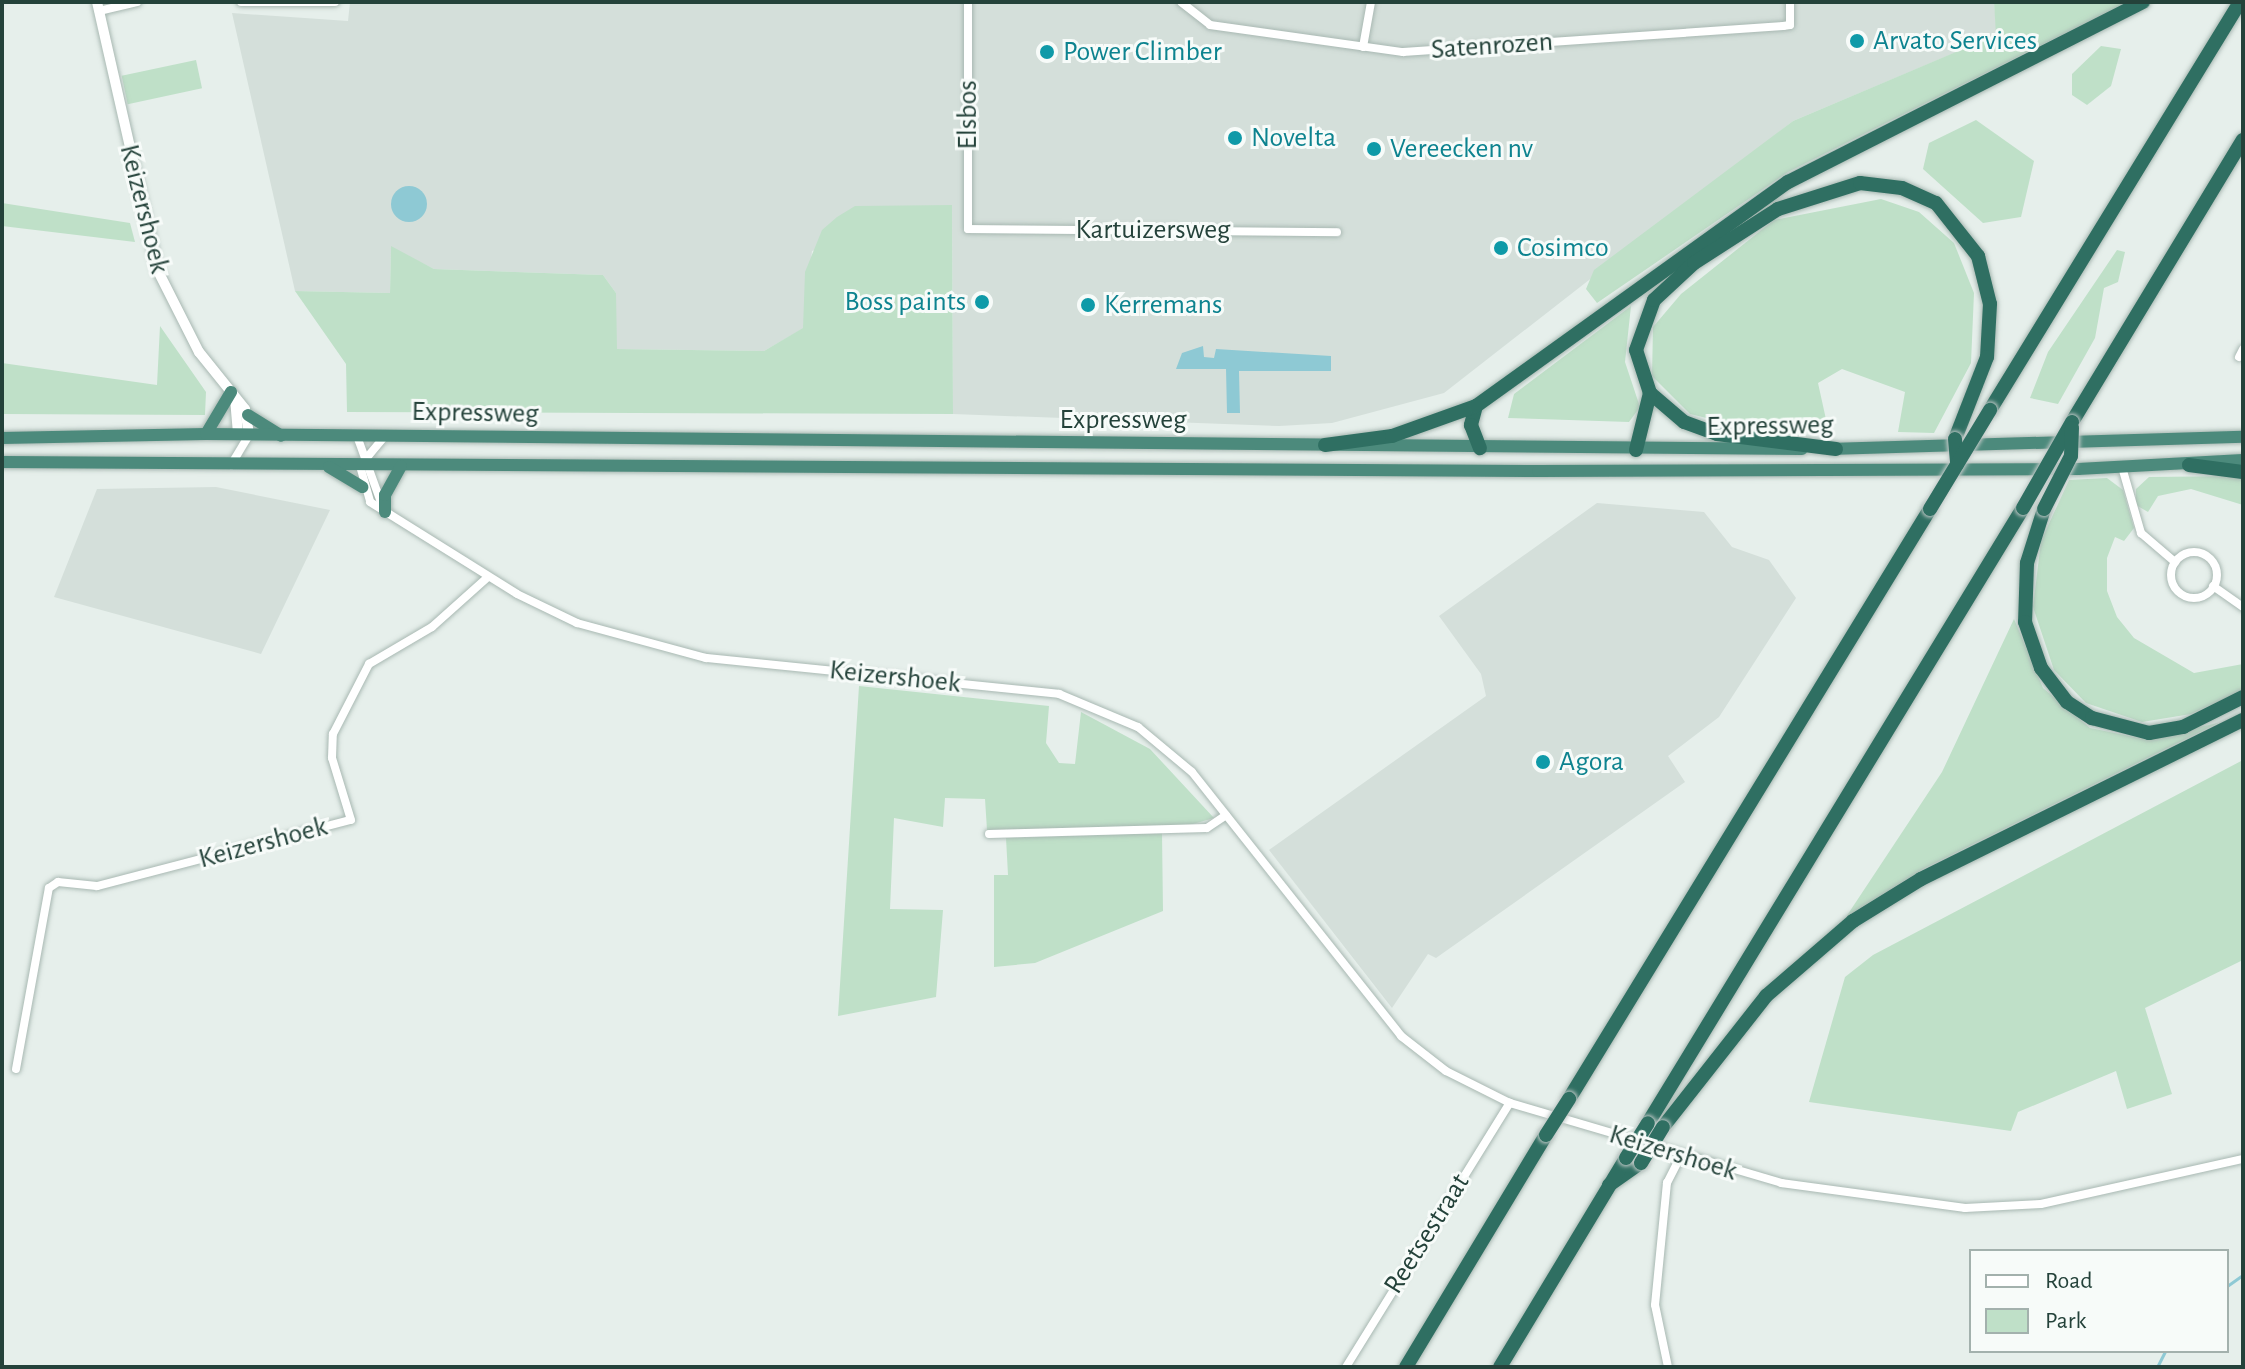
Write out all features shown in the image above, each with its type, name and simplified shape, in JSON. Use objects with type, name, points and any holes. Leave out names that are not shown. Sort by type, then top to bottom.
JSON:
[{"type":"highway","points":[[1325,445],[1392,436],[1476,406],[1702,237],[1788,182],[2143,2]]},
{"type":"highway","points":[[1406,1367],[2240,2]]},
{"type":"highway","points":[[1633,1160],[1648,1123],[2243,140]]},
{"type":"highway","points":[[1836,449],[1717,434],[1684,422],[1650,393],[1637,363],[1637,335],[1666,286],[1778,209],[1835,187],[1881,183],[1936,203],[1978,256],[1990,333],[1970,410],[1955,439],[1957,464]]},
{"type":"highway","points":[[1620,470],[1636,450],[1650,393]]},
{"type":"highway","points":[[206,434],[233,395]]},
{"type":"highway","points":[[1476,406],[1471,425],[1480,448],[1503,471]]},
{"type":"highway","points":[[248,415],[281,436]]},
{"type":"highway","points":[[2072,422],[2071,456],[2044,509],[2027,563],[2025,622],[2041,668],[2067,702],[2092,718],[2149,733],[2183,727],[2243,697]]},
{"type":"highway","name":"Expressweg","points":[[2,438],[206,434],[1636,450],[2113,445],[2243,437]]},
{"type":"highway","points":[[2113,445],[2122,467]]},
{"type":"highway","name":"Expressweg","points":[[2,462],[329,467],[367,463],[401,466],[1503,471],[2122,467],[2243,460]]},
{"type":"highway","points":[[2189,465],[2243,472]]},
{"type":"highway","points":[[385,512],[385,495],[401,466]]},
{"type":"highway","points":[[329,467],[362,487]]},
{"type":"highway","points":[[1500,1367],[1609,1186],[1663,1127],[1766,996],[1853,921],[1921,879],[2243,720]]},
{"type":"street","points":[[98,6],[137,2]]},
{"type":"street","points":[[241,2],[335,2]]},
{"type":"street","name":"Elsbos","points":[[968,2],[968,229]]},
{"type":"street","name":"Satenrozen","points":[[1181,2],[1210,25],[1403,52],[1783,26],[1790,25],[1790,2]]},
{"type":"street","points":[[1363,47],[1371,2]]},
{"type":"street","name":"Keizershoek","points":[[98,6],[158,271],[179,321],[248,415]]},
{"type":"street","name":"Kartuizersweg","points":[[968,229],[1337,232]]},
{"type":"street","points":[[233,395],[248,466]]},
{"type":"street","points":[[243,435],[248,415]]},
{"type":"street","points":[[357,436],[385,512]]},
{"type":"street","points":[[362,487],[367,463],[385,436]]},
{"type":"street","points":[[230,466],[243,452]]},
{"type":"street","points":[[2122,467],[2141,533],[2175,562]]},
{"type":"street","name":"Keizershoek","points":[[362,487],[385,512],[488,577],[577,623],[681,653],[1089,702],[1175,755],[1401,1036],[1454,1077],[1510,1103],[1680,1157],[1781,1183],[1965,1208],[2041,1204],[2243,1159]]},
{"type":"street","points":[[2185,553],[2206,556],[2215,568],[2213,586],[2197,597],[2182,594],[2171,577],[2175,562],[2185,553]]},
{"type":"street","name":"Keizershoek","points":[[16,1069],[49,888],[58,882],[97,886],[351,820],[332,758],[333,734],[369,664],[432,627],[488,577]]},
{"type":"street","points":[[2213,586],[2243,607]]},
{"type":"street","points":[[989,834],[1207,828],[1226,815]]},
{"type":"street","name":"Reetsestraat","points":[[1346,1367],[1510,1103]]},
{"type":"street","points":[[1668,1367],[1655,1305],[1667,1183],[1680,1157]]},
{"type":"shaded area","points":[[350,2],[1994,2],[1997,35],[1793,121],[1444,393],[1332,423],[1279,426],[953,414],[952,206],[812,251],[804,328],[764,351],[616,349],[616,293],[603,275],[434,269],[391,248],[390,293],[295,291],[232,13],[348,21]]},
{"type":"shaded area","points":[[216,487],[330,510],[261,654],[54,597],[97,489]]},
{"type":"shaded area","points":[[1597,503],[1704,512],[1732,547],[1769,560],[1796,598],[1719,717],[1668,756],[1685,782],[1436,958],[1428,954],[1392,1008],[1269,850],[1486,696],[1481,674],[1439,616]]},
{"type":"green space","points":[[1994,2],[2127,2],[1788,172],[1597,303],[1586,289],[1594,270],[1793,121],[1996,35]]},
{"type":"green space","points":[[2101,46],[2121,49],[2111,86],[2087,105],[2072,95],[2072,74]]},
{"type":"green space","points":[[196,60],[202,88],[128,104],[122,76]]},
{"type":"green space","points":[[1976,120],[2034,161],[2021,217],[1983,223],[1923,169],[1929,143]]},
{"type":"green space","points":[[1881,199],[1919,212],[1954,243],[1974,293],[1971,363],[1934,433],[1898,432],[1905,392],[1842,369],[1818,383],[1829,433],[1760,431],[1690,414],[1652,376],[1653,327],[1681,294],[1774,220]]},
{"type":"green space","points":[[2,203],[130,223],[135,242],[2,226]]},
{"type":"green space","points":[[952,205],[953,414],[347,412],[346,364],[295,291],[390,293],[391,246],[434,269],[603,275],[616,293],[617,349],[764,351],[803,328],[805,272],[822,230],[837,217],[855,206]]},
{"type":"green space","points":[[2117,250],[2125,252],[2118,282],[2104,288],[2095,338],[2058,404],[2030,398],[2048,352]]},
{"type":"green space","points":[[1631,306],[1625,362],[1640,407],[1629,422],[1508,418],[1514,394]]},
{"type":"green space","points":[[160,326],[206,392],[205,415],[2,414],[2,363],[157,385]]},
{"type":"green space","points":[[2243,476],[2243,505],[2191,489],[2158,496],[2148,512],[2136,505],[2136,489],[2149,477]]},
{"type":"green space","points":[[2107,478],[2123,490],[2134,528],[2124,541],[2115,537],[2107,558],[2107,591],[2117,617],[2134,638],[2194,673],[2243,664],[2243,690],[2191,714],[2142,722],[2086,703],[2054,670],[2033,607],[2041,541],[2069,480]]},
{"type":"green space","points":[[2014,619],[2043,688],[2090,728],[2144,739],[2218,723],[1923,869],[1846,917],[1942,772]]},
{"type":"green space","points":[[859,686],[1049,706],[1046,743],[1059,763],[1075,764],[1081,712],[1150,749],[1214,818],[1186,826],[987,830],[985,799],[945,798],[943,827],[894,818],[890,909],[943,910],[936,997],[838,1016]]},
{"type":"green space","points":[[2243,760],[2243,960],[2145,1008],[2172,1094],[2127,1109],[2116,1071],[2018,1112],[2011,1131],[1809,1102],[1845,977],[1873,955]]},
{"type":"green space","points":[[1162,833],[1163,911],[1035,963],[994,967],[994,875],[1008,875],[1006,838]]},
{"type":"water","points":[[409,186],[422,191],[427,204],[422,217],[409,222],[396,217],[391,204],[396,191]]},
{"type":"water","points":[[1203,346],[1204,357],[1214,358],[1216,349],[1331,356],[1331,371],[1239,371],[1240,413],[1227,413],[1226,369],[1176,369],[1182,353]]},
{"type":"waterway","points":[[2229,1285],[2243,1275]]},
{"type":"waterway","points":[[2157,1367],[2164,1353]]},
{"type":"place","name":"Arvato Services","points":[[1857,41]]},
{"type":"place","name":"Power Climber","points":[[1047,52]]},
{"type":"place","name":"Novelta","points":[[1235,138]]},
{"type":"place","name":"Vereecken nv","points":[[1374,149]]},
{"type":"place","name":"Cosimco","points":[[1501,248]]},
{"type":"place","name":"Boss paints","points":[[982,302]]},
{"type":"place","name":"Kerremans","points":[[1088,305]]},
{"type":"place","name":"Agora","points":[[1543,762]]}]
